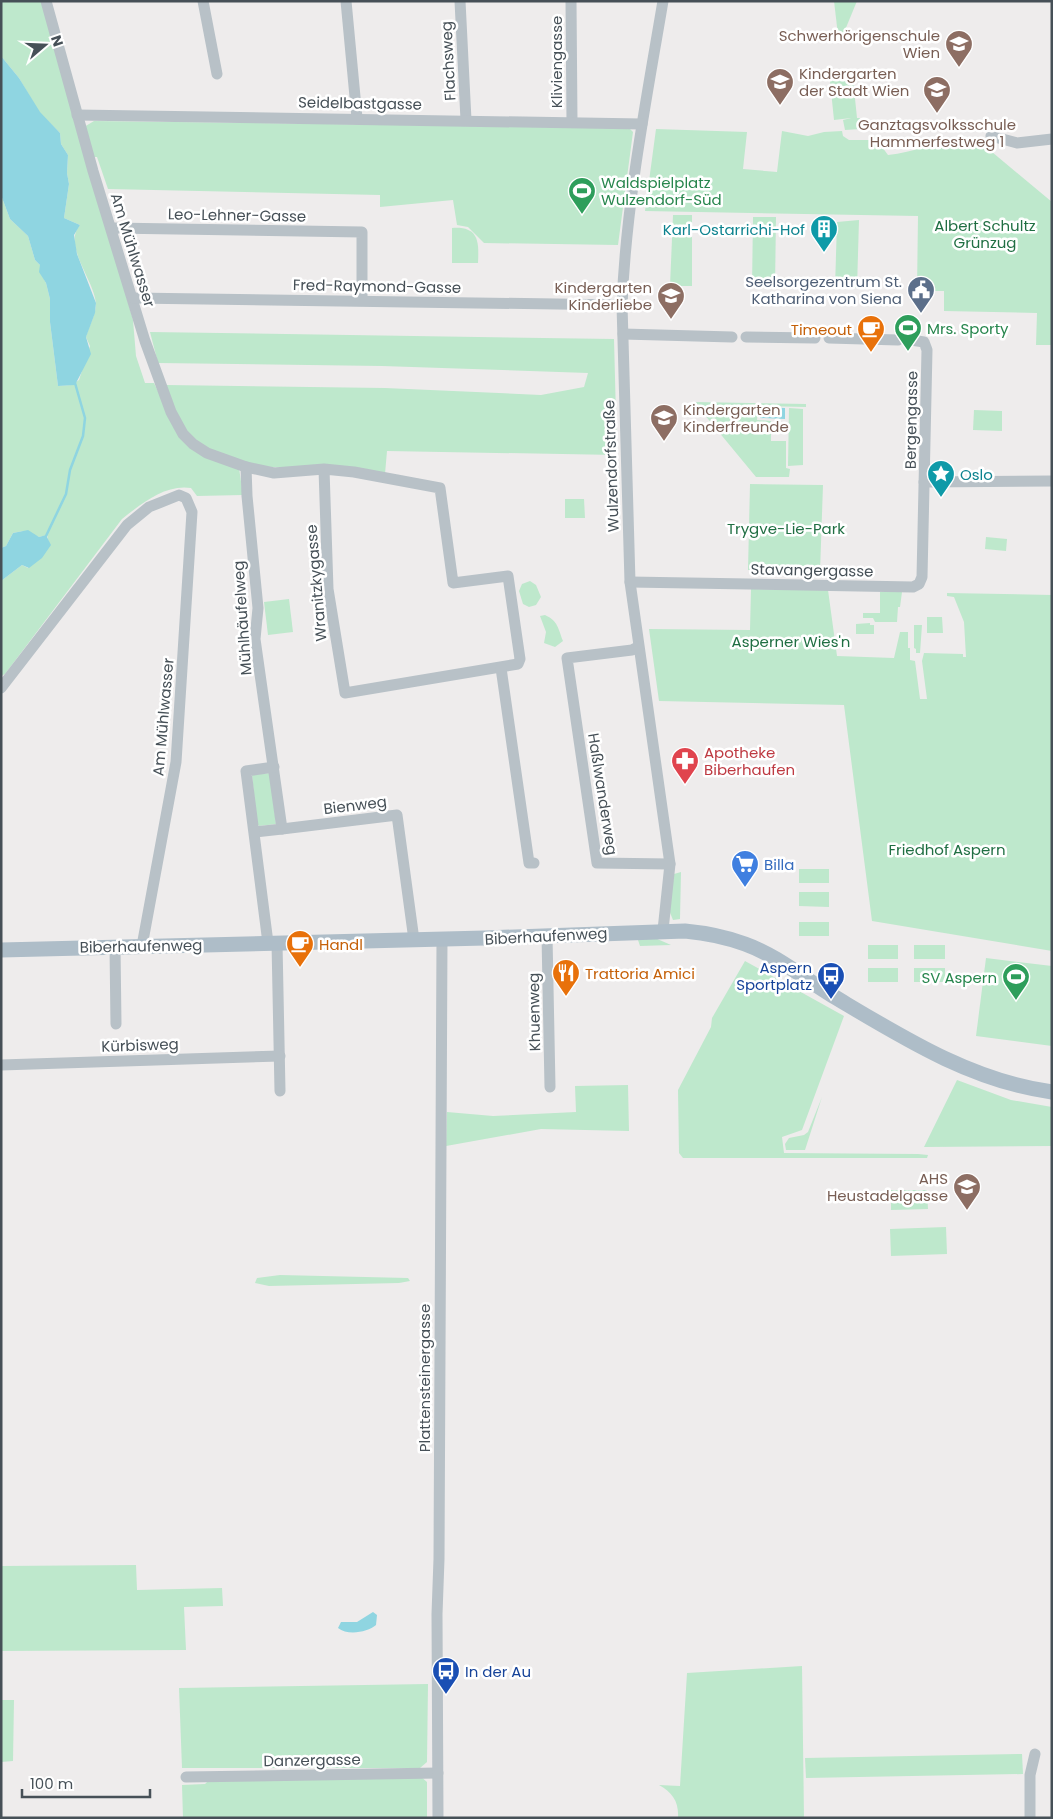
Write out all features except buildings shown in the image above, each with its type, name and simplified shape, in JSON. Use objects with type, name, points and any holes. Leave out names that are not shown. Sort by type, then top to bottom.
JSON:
[{"type":"main road","name":"Biberhaufenweg","points":[[1,950],[547,936],[663,930],[712,934],[746,944],[917,1045],[961,1067],[998,1080],[1052,1092]]},
{"type":"street","name":"Am Mühlwasser","points":[[46,1],[77,115],[133,298],[163,391],[171,412],[183,434],[193,444],[207,453],[246,467],[274,472],[324,469],[354,472],[440,488],[453,583],[508,576],[520,659],[516,665],[501,668]]},
{"type":"street","points":[[203,1],[217,74]]},
{"type":"street","points":[[346,1],[357,118]]},
{"type":"street","name":"Flachsweg","points":[[460,1],[466,120]]},
{"type":"street","name":"Kliviengasse","points":[[571,1],[572,122]]},
{"type":"street","name":"Wulzendorfstraße","points":[[663,1],[642,124],[624,261],[622,305],[630,582],[670,864],[663,930]]},
{"type":"street","name":"Seidelbastgasse","points":[[77,115],[642,124]]},
{"type":"street","points":[[991,136],[1017,143],[1052,139]]},
{"type":"street","name":"Leo-Lehner-Gasse","points":[[112,228],[362,232],[362,300]]},
{"type":"street","name":"Fred-Raymond-Gasse","points":[[133,298],[622,305]]},
{"type":"street","points":[[622,334],[732,337]]},
{"type":"street","points":[[746,337],[815,338]]},
{"type":"street","points":[[829,338],[898,340]]},
{"type":"street","name":"Bergengasse","points":[[911,340],[924,342],[928,350],[924,482]]},
{"type":"street","name":"Mühlhäufelweg","points":[[246,467],[258,608],[255,639],[282,829]]},
{"type":"street","name":"Wranitzkygasse","points":[[324,469],[328,589],[345,693],[501,668]]},
{"type":"street","points":[[924,482],[1052,481]]},
{"type":"street","name":"Stavangergasse","points":[[630,582],[913,587],[919,584],[922,577],[924,482]]},
{"type":"street","name":"Am Mühlwasser","points":[[1,688],[127,524],[150,507],[180,495],[189,500],[192,512],[176,762],[142,946]]},
{"type":"street","name":"Haßlwanderweg","points":[[638,647],[632,650],[567,658],[596,864],[670,864]]},
{"type":"street","points":[[501,668],[529,864],[534,863]]},
{"type":"street","points":[[274,767],[246,771],[273,943],[280,1056],[280,1091]]},
{"type":"street","name":"Bienweg","points":[[282,829],[396,814],[414,940]]},
{"type":"street","points":[[255,832],[282,829]]},
{"type":"street","name":"Khuenweg","points":[[547,936],[550,1087]]},
{"type":"street","name":"Plattensteinergasse","points":[[438,1818],[437,1614],[439,1559],[442,939]]},
{"type":"street","points":[[115,947],[116,1024]]},
{"type":"street","name":"Kürbisweg","points":[[1,1064],[280,1056]]},
{"type":"street","points":[[1030,1818],[1030,1775],[1035,1754]]},
{"type":"street","name":"Danzergasse","points":[[186,1777],[438,1773]]},
{"type":"green space","points":[[1,1],[42,1],[133,320],[136,356],[145,383],[154,383],[175,426],[239,468],[243,495],[197,496],[191,488],[172,489],[154,496],[137,507],[122,519],[5,674],[1,676],[1,581],[22,565],[28,568],[49,543],[47,535],[39,537],[23,531],[13,533],[6,546],[1,548],[1,195],[10,219],[28,236],[35,260],[40,265],[40,272],[46,283],[50,299],[50,322],[58,386],[72,385],[79,380],[90,346],[86,337],[94,316],[96,304],[91,285],[77,253],[75,233],[80,225],[64,218],[69,184],[67,173],[68,155],[61,144],[60,133],[39,112],[19,78],[1,56]]},
{"type":"green space","points":[[834,1],[857,1],[843,35],[838,35]]},
{"type":"green space","points":[[853,79],[857,118],[860,118],[861,129],[845,130],[843,120],[851,118],[834,120],[830,81]]},
{"type":"green space","points":[[94,121],[629,128],[633,132],[618,245],[484,243],[468,227],[457,225],[453,200],[380,207],[380,195],[108,189],[97,157],[93,157],[84,127]]},
{"type":"green space","name":"Albert Schultz Grünzug","points":[[656,129],[747,132],[743,169],[777,172],[782,131],[808,136],[824,132],[842,131],[843,136],[849,140],[869,140],[874,136],[888,155],[944,142],[963,140],[971,141],[992,152],[1052,202],[1052,345],[1036,345],[1037,313],[944,311],[944,291],[917,291],[918,216],[645,211]]},
{"type":"green space","points":[[673,215],[692,215],[692,286],[670,286]]},
{"type":"green space","points":[[753,217],[776,217],[775,287],[752,287]]},
{"type":"green space","points":[[859,220],[857,288],[835,288],[837,222]]},
{"type":"green space","points":[[452,228],[468,230],[476,237],[478,263],[452,263]]},
{"type":"green space","points":[[150,332],[614,339],[617,455],[387,451],[385,474],[256,466],[208,449],[186,432],[167,393],[167,385],[385,388],[541,395],[584,387],[588,373],[382,366],[158,363]]},
{"type":"green space","points":[[694,402],[806,404],[806,407],[758,406],[757,420],[771,421],[771,441],[786,441],[786,468],[790,469],[789,477],[756,477]]},
{"type":"green space","points":[[789,408],[803,409],[803,465],[788,466]]},
{"type":"green space","points":[[974,410],[1002,411],[1002,431],[973,430]]},
{"type":"green space","name":"Trygve-Lie-Park","points":[[750,484],[823,485],[820,572],[748,570]]},
{"type":"green space","points":[[565,499],[584,499],[585,518],[565,518]]},
{"type":"green space","points":[[986,537],[1007,539],[1006,551],[985,549]]},
{"type":"green space","points":[[530,581],[536,585],[541,597],[536,605],[529,607],[523,604],[519,591],[522,584]]},
{"type":"green space","points":[[751,589],[828,590],[837,656],[894,658],[900,632],[908,632],[910,660],[915,661],[920,699],[927,699],[922,661],[924,653],[963,654],[963,657],[966,657],[964,622],[954,597],[947,596],[947,593],[1052,595],[1052,951],[872,921],[844,705],[659,701],[649,629],[750,630]]},
{"type":"green space","points":[[880,592],[902,592],[897,622],[875,622],[873,618],[863,618],[863,613],[880,613]]},
{"type":"green space","points":[[289,599],[293,632],[268,635],[264,602]]},
{"type":"green space","points":[[545,615],[555,622],[563,641],[555,647],[544,643],[546,632],[540,616]]},
{"type":"green space","points":[[927,617],[942,617],[943,633],[927,633]]},
{"type":"green space","points":[[870,623],[870,625],[874,625],[874,634],[856,634],[856,624]]},
{"type":"green space","points":[[914,625],[922,625],[920,653],[916,653],[914,648]]},
{"type":"green space","points":[[270,773],[276,824],[259,826],[257,823],[252,775]]},
{"type":"green space","points":[[799,869],[829,869],[829,883],[799,883]]},
{"type":"green space","points":[[681,872],[680,919],[673,920],[669,910],[674,874]]},
{"type":"green space","points":[[799,892],[829,892],[829,907],[799,906]]},
{"type":"green space","points":[[799,922],[829,922],[829,936],[799,936]]},
{"type":"green space","points":[[637,937],[655,938],[671,945],[640,946]]},
{"type":"green space","points":[[868,945],[898,945],[898,959],[868,959]]},
{"type":"green space","points":[[914,945],[945,945],[945,959],[914,959]]},
{"type":"green space","name":"SV Aspern","points":[[986,958],[1052,966],[1052,1046],[976,1036]]},
{"type":"green space","points":[[745,961],[844,1016],[802,1130],[782,1137],[784,1153],[918,1154],[928,1155],[927,1158],[683,1158],[679,1153],[678,1090],[711,1027],[712,1018]]},
{"type":"green space","points":[[868,968],[898,968],[898,982],[868,982]]},
{"type":"green space","points":[[914,968],[945,968],[945,982],[914,982]]},
{"type":"green space","points":[[957,1080],[1011,1100],[1052,1107],[1052,1146],[924,1147]]},
{"type":"green space","points":[[628,1085],[629,1131],[541,1129],[446,1146],[447,1112],[493,1116],[576,1112],[575,1086]]},
{"type":"green space","points":[[822,1097],[805,1150],[786,1150],[785,1144],[789,1138],[804,1135],[808,1132]]},
{"type":"green space","points":[[891,1190],[927,1190],[928,1209],[891,1210]]},
{"type":"green space","points":[[946,1227],[947,1254],[891,1256],[890,1229]]},
{"type":"green space","points":[[280,1275],[408,1278],[410,1281],[399,1283],[269,1286],[255,1283],[257,1278]]},
{"type":"green space","points":[[136,1565],[137,1590],[222,1588],[223,1606],[184,1607],[186,1650],[1,1651],[1,1566]]},
{"type":"green space","points":[[802,1666],[804,1818],[678,1818],[674,1798],[659,1785],[680,1786],[687,1673]]},
{"type":"green space","points":[[428,1684],[427,1762],[420,1768],[182,1768],[179,1688]]},
{"type":"green space","points":[[1,1700],[14,1700],[13,1761],[1,1762]]},
{"type":"green space","points":[[1022,1754],[1023,1774],[806,1778],[805,1758]]},
{"type":"green space","points":[[420,1776],[427,1782],[427,1818],[183,1818],[182,1785],[205,1784],[208,1781]]},
{"type":"water","points":[[1,56],[19,78],[40,112],[60,133],[61,144],[68,155],[67,173],[69,184],[64,218],[80,225],[74,235],[77,254],[96,303],[95,313],[86,337],[91,354],[75,385],[58,386],[50,322],[50,299],[46,283],[39,272],[40,265],[35,260],[28,236],[10,219],[1,195]]},
{"type":"water","points":[[760,407],[785,408],[785,419],[760,418]]},
{"type":"water","points":[[28,530],[39,537],[46,535],[51,545],[42,558],[29,568],[22,565],[1,581],[1,548],[6,546],[13,533]]},
{"type":"water","points":[[373,1612],[377,1615],[376,1625],[368,1630],[347,1632],[338,1628],[341,1622],[357,1622]]},
{"type":"waterway","points":[[46,536],[66,494],[70,470],[83,436],[85,418],[75,383]]},
{"type":"place","name":"Schwerhörigenschule Wien","points":[[959,68]]},
{"type":"place","name":"Kindergarten der Stadt Wien","points":[[780,106]]},
{"type":"place","name":"Ganztagsvolksschule Hammerfestweg 1","points":[[937,114]]},
{"type":"place","name":"Waldspielplatz Wulzendorf-Süd","points":[[582,215]]},
{"type":"place","name":"Karl-Ostarrichi-Hof","points":[[824,253]]},
{"type":"place","name":"Seelsorgezentrum St. Katharina von Siena","points":[[921,314]]},
{"type":"place","name":"Kindergarten Kinderliebe","points":[[671,320]]},
{"type":"place","name":"Mrs. Sporty","points":[[908,352]]},
{"type":"place","name":"Timeout","points":[[871,353]]},
{"type":"place","name":"Kindergarten Kinderfreunde","points":[[664,442]]},
{"type":"place","name":"Oslo","points":[[941,498]]},
{"type":"place","name":"Apotheke Biberhaufen","points":[[685,785]]},
{"type":"place","name":"Billa","points":[[745,888]]},
{"type":"place","name":"Handl","points":[[300,968]]},
{"type":"place","name":"Trattoria Amici","points":[[566,997]]},
{"type":"place","name":"Aspern Sportplatz","points":[[831,1000]]},
{"type":"place","name":"SV Aspern","points":[[1016,1001]]},
{"type":"place","name":"AHS Heustadelgasse","points":[[967,1211]]},
{"type":"place","name":"In der Au","points":[[446,1695]]},
{"type":"park label","name":"Asperner Wies'n","points":[[791,641]]},
{"type":"park label","name":"Friedhof Aspern","points":[[947,849]]}]
